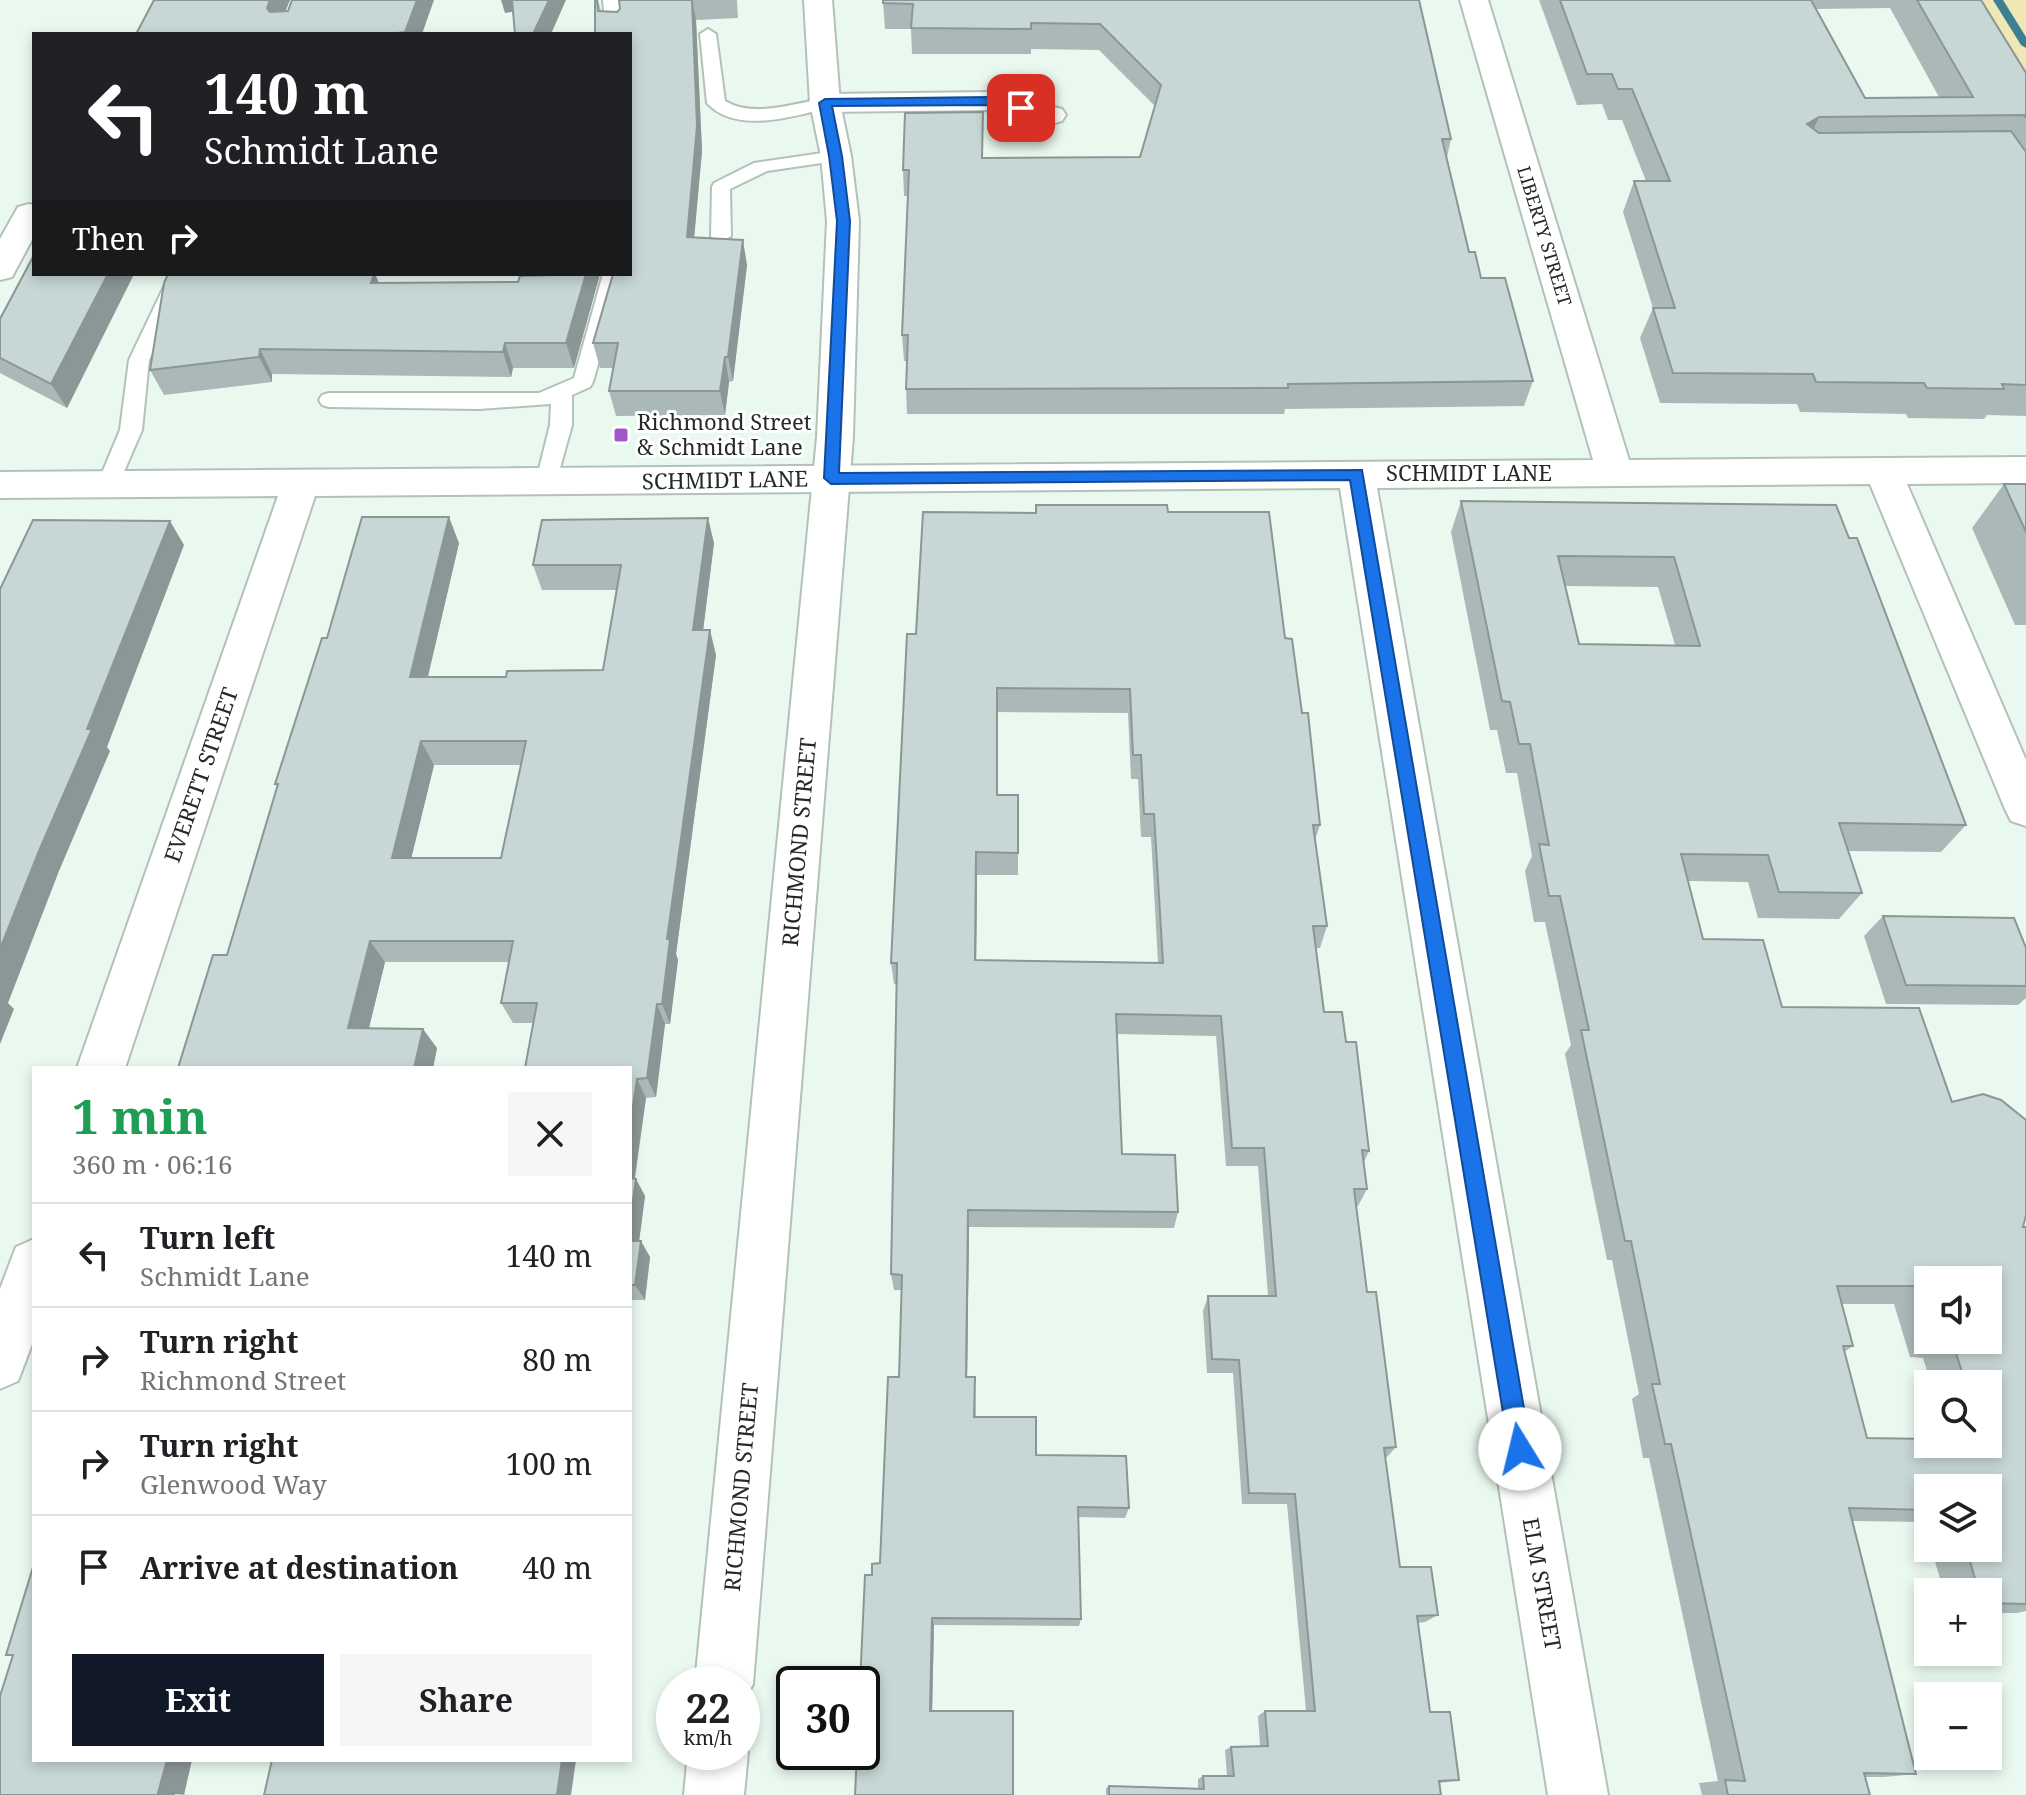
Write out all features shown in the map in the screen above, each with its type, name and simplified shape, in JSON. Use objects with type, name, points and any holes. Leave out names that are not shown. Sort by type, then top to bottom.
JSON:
[{"type":"street","name":"RICHMOND STREET","points":[[726,1666],[831,478],[843,221],[836,156],[825,103],[818,0]]},
{"type":"street","name":"LIBERTY STREET","points":[[1474,0],[1615,473]]},
{"type":"street","points":[[825,103],[991,101],[1051,115]]},
{"type":"street","points":[[0,270],[29,214]]},
{"type":"street","name":"SCHMIDT LANE","points":[[0,485],[2026,470]]},
{"type":"street","points":[[1883,471],[2026,809]]},
{"type":"street","name":"ELM STREET","points":[[1356,474],[1578,1795]]},
{"type":"street","name":"EVERETT STREET","points":[[102,1066],[301,483]]},
{"type":"street","points":[[0,1363],[32,1270]]},
{"type":"street","points":[[714,1795],[716,1770]]},
{"type":"lane","points":[[611,0],[614,32]]},
{"type":"lane","points":[[708,34],[716,103],[736,115],[779,112],[825,103]]},
{"type":"lane","points":[[721,236],[721,187],[734,176],[758,166],[836,156]]},
{"type":"lane","points":[[108,485],[131,430],[139,360],[179,276]]},
{"type":"lane","points":[[329,400],[542,400],[562,392],[583,382],[612,276]]},
{"type":"lane","points":[[547,481],[561,425],[562,392]]},
{"type":"shaded area","points":[[1951,0],[2026,0],[2026,110]]},
{"type":"building","points":[[154,0],[270,0],[267,8],[270,12],[288,11],[292,0],[417,0],[405,32],[137,32]]},
{"type":"building","points":[[512,0],[549,0],[534,32],[515,32]]},
{"type":"building","points":[[595,0],[598,11],[617,12],[620,9],[619,0],[692,0],[697,126],[687,237],[743,240],[728,357],[725,357],[720,391],[609,391],[618,343],[593,343],[612,276],[632,276],[632,32],[595,32]]},
{"type":"building","points":[[883,0],[1419,0],[1451,139],[1442,139],[1469,252],[1475,252],[1481,278],[1505,278],[1533,381],[1288,384],[1288,388],[906,389],[908,335],[902,335],[909,170],[903,170],[905,113],[983,112],[982,158],[1140,157],[1161,85],[1100,24],[1031,23],[1031,29],[911,28],[913,4],[883,3]]},
{"type":"building","points":[[1560,0],[1811,0],[1865,98],[1973,97],[1917,0],[1981,0],[2026,73],[2026,117],[1819,117],[1807,124],[1819,133],[2011,131],[2026,152],[2026,385],[2002,384],[2004,389],[1927,388],[1924,383],[1816,382],[1813,374],[1673,373],[1653,308],[1675,308],[1634,181],[1670,181],[1632,89],[1618,89],[1612,74],[1587,74]]},
{"type":"building","points":[[32,259],[32,276],[107,276],[51,384],[0,358],[0,319]]},
{"type":"building","points":[[167,276],[373,276],[371,283],[518,282],[520,276],[585,276],[566,343],[505,343],[503,352],[260,349],[259,357],[150,370]]},
{"type":"building","points":[[2004,484],[2026,484],[2026,532]]},
{"type":"building","points":[[1461,501],[1836,505],[1849,538],[1857,538],[1966,825],[1839,823],[1862,893],[1779,892],[1768,855],[1681,854],[1703,939],[1763,940],[1782,1007],[1919,1008],[1952,1102],[1983,1094],[2001,1100],[2026,1120],[2026,1215],[2023,1227],[2026,1227],[2026,1604],[2002,1603],[2002,1578],[1975,1578],[1970,1562],[2002,1562],[2002,1474],[1914,1474],[1914,1510],[1849,1508],[1916,1774],[1864,1773],[1870,1795],[1728,1795],[1725,1780],[1745,1781],[1671,1444],[1665,1444],[1652,1384],[1660,1384],[1631,1241],[1625,1241],[1581,1030],[1589,1030],[1560,896],[1549,896],[1539,844],[1549,845],[1530,744],[1519,744],[1510,702],[1502,701]],"holes":[[[1558,556],[1674,557],[1700,646],[1579,644]],[[1914,1266],[2002,1266],[2002,1354],[1956,1354],[1961,1370],[2002,1370],[2002,1458],[1914,1458],[1914,1439],[1867,1438],[1843,1346],[1853,1346],[1837,1286],[1914,1286]]]},
{"type":"building","points":[[1036,505],[1167,505],[1168,512],[1269,512],[1285,638],[1292,639],[1302,713],[1308,713],[1320,825],[1313,825],[1327,926],[1313,926],[1324,1012],[1342,1012],[1346,1042],[1356,1042],[1369,1151],[1362,1150],[1367,1189],[1354,1189],[1367,1292],[1376,1292],[1396,1447],[1384,1448],[1400,1567],[1431,1567],[1438,1615],[1417,1616],[1430,1712],[1450,1712],[1459,1780],[1439,1781],[1441,1795],[1109,1795],[1109,1786],[1204,1789],[1203,1776],[1234,1776],[1231,1747],[1268,1746],[1265,1711],[1315,1711],[1295,1494],[1249,1493],[1239,1360],[1212,1359],[1208,1296],[1276,1296],[1264,1148],[1232,1148],[1221,1016],[1116,1014],[1122,1154],[1175,1155],[1178,1212],[968,1210],[966,1377],[975,1377],[974,1417],[1036,1417],[1036,1455],[1126,1456],[1129,1508],[1078,1507],[1081,1619],[932,1618],[930,1711],[1013,1711],[1013,1795],[855,1795],[856,1770],[880,1770],[880,1666],[861,1666],[865,1575],[872,1575],[872,1564],[880,1563],[888,1377],[899,1377],[902,1275],[891,1274],[897,963],[891,963],[907,634],[916,634],[923,512],[1036,513]],"holes":[[[997,688],[1130,689],[1133,755],[1141,755],[1144,814],[1154,814],[1163,963],[975,960],[976,852],[1018,853],[1018,795],[997,795]]]},
{"type":"building","points":[[362,517],[449,517],[410,677],[506,677],[507,671],[603,670],[621,565],[533,565],[542,520],[708,518],[693,630],[710,630],[667,939],[670,939],[662,1004],[657,1004],[647,1078],[637,1079],[632,1113],[632,1066],[525,1066],[537,1003],[501,1003],[513,941],[370,941],[348,1028],[423,1029],[414,1066],[179,1066],[213,955],[227,955],[278,784],[275,784],[322,638],[327,638]],"holes":[[[421,741],[526,741],[501,858],[392,858]]]},
{"type":"building","points":[[33,520],[170,521],[87,729],[92,729],[0,949],[0,589]]},
{"type":"building","points":[[1883,916],[2014,918],[2026,948],[2026,986],[1906,985]]},
{"type":"building","points":[[632,1178],[636,1179],[632,1208]]},
{"type":"building","points":[[632,1241],[641,1241],[635,1285],[632,1285]]},
{"type":"building","points":[[32,1570],[32,1762],[166,1762],[158,1793],[174,1795],[0,1795],[0,1696],[13,1655],[6,1655]]},
{"type":"building","points":[[272,1762],[562,1762],[557,1795],[264,1795]]},
{"type":"waterway","points":[[1998,0],[2026,45]]},
{"type":"place","name":"Richmond Street & Schmidt Lane","points":[[621,435]]},
{"type":"route","points":[[1021,108],[991,101],[825,103],[836,156],[843,221],[831,478],[1356,474],[1520,1449]]}]
